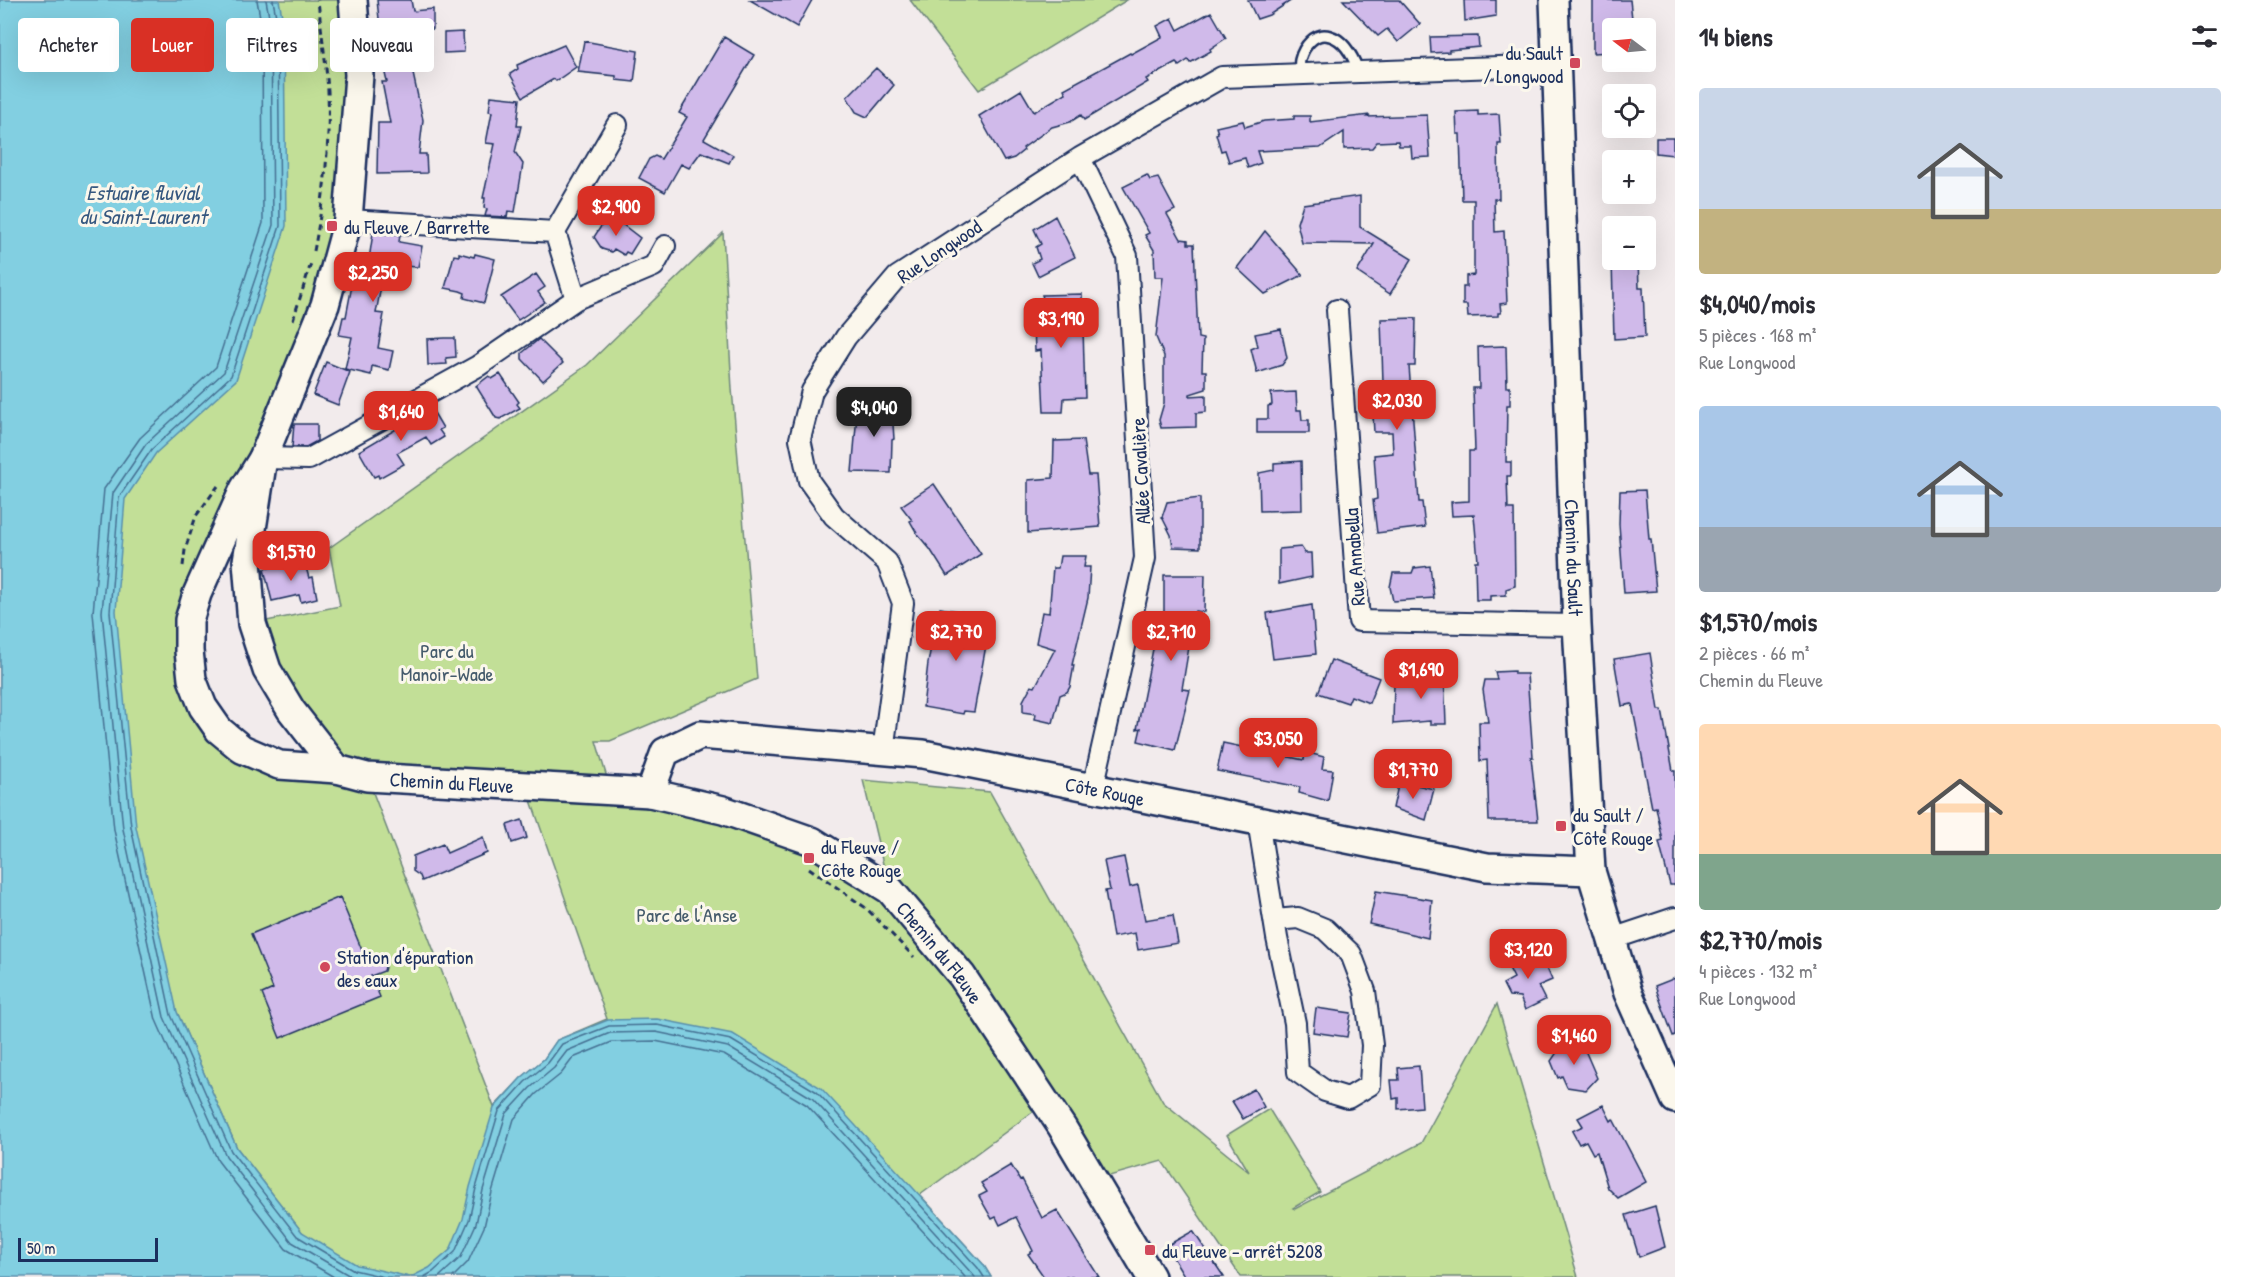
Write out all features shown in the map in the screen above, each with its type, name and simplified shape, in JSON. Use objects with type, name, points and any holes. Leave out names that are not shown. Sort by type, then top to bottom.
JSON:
[{"type":"street","points":[[338,769],[291,710],[267,670],[252,624],[247,561],[263,458],[326,305],[348,220],[359,75],[353,0]]},
{"type":"street","name":"Chemin du Sault","points":[[1554,0],[1577,625],[1591,872],[1628,993],[1675,1099]]},
{"type":"street","name":"Rue Longwood","points":[[883,751],[903,603],[886,562],[834,516],[809,481],[800,438],[812,391],[846,337],[897,277],[1080,158],[1222,77],[1557,65]]},
{"type":"street","points":[[576,299],[555,232],[617,125]]},
{"type":"street","name":"Allée Cavalière","points":[[1080,158],[1127,256],[1145,558],[1093,788]]},
{"type":"street","points":[[348,220],[555,232]]},
{"type":"street","points":[[263,458],[309,459],[478,366],[576,299],[654,266],[665,246]]},
{"type":"street","name":"Rue Annabella","points":[[1337,310],[1359,621],[1577,625]]},
{"type":"street","name":"Chemin du Fleuve","points":[[263,458],[244,489],[197,594],[189,620],[192,680],[202,707],[219,730],[242,749],[279,765],[338,769],[367,777],[650,794],[723,810],[812,841],[890,890],[962,976],[1062,1127],[1151,1277]]},
{"type":"street","name":"Côte Rouge","points":[[650,794],[665,752],[700,735],[923,754],[1487,867],[1591,872]]},
{"type":"street","points":[[1258,821],[1275,920],[1295,1023],[1298,1072],[1325,1091],[1347,1098],[1370,1085],[1372,1045],[1365,991],[1351,954],[1325,929],[1298,918],[1275,920]]},
{"type":"street","points":[[1612,939],[1675,918]]},
{"type":"lane","points":[[1300,74],[1300,60],[1307,45],[1317,36],[1330,35],[1341,43],[1353,58],[1359,72]]},
{"type":"path","points":[[803,864],[866,908],[921,964]]},
{"type":"green space","points":[[0,0],[353,0],[353,18],[330,18],[330,72],[351,72],[348,220],[205,585],[192,679],[242,749],[337,769],[252,624],[340,606],[329,548],[587,365],[723,233],[732,389],[757,679],[610,741],[596,741],[611,791],[723,810],[889,889],[863,780],[990,792],[1163,1102],[1249,1172],[1227,1135],[1269,1109],[1320,1192],[1293,1208],[1295,1209],[1421,1143],[1497,1004],[1578,1277],[1241,1277],[1162,1161],[1106,1177],[1052,1112],[1034,1111],[920,1195],[983,1264],[991,1277],[321,1277],[302,1232],[237,1148],[177,1012],[0,694]],"holes":[[[367,777],[526,786],[607,1019],[557,1040],[544,1059],[521,1078],[494,1107]]]},
{"type":"green space","points":[[910,0],[1127,0],[979,90]]},
{"type":"water","name":"Estuaire fluvial du Saint-Laurent","points":[[0,0],[279,0],[282,18],[226,18],[226,72],[284,72],[286,226],[236,380],[156,453],[125,499],[116,611],[136,827],[177,1012],[237,1148],[302,1232],[357,1265],[410,1277],[0,1277]]},
{"type":"water","points":[[657,1019],[733,1034],[821,1088],[983,1264],[991,1277],[411,1277],[429,1268],[450,1250],[463,1219],[470,1187],[494,1108],[521,1078],[544,1059],[557,1040],[608,1020]]},
{"type":"building","points":[[377,0],[411,0],[413,11],[433,9],[433,18],[379,18]]},
{"type":"building","points":[[750,0],[812,0],[797,27]]},
{"type":"building","points":[[1248,0],[1292,0],[1269,15],[1257,19]]},
{"type":"building","points":[[1343,0],[1399,0],[1420,24],[1398,42],[1387,29],[1378,36]]},
{"type":"building","points":[[1464,0],[1496,0],[1496,16],[1465,21]]},
{"type":"building","points":[[1593,0],[1630,0],[1632,18],[1602,18],[1602,53],[1593,53]]},
{"type":"building","points":[[1211,12],[1226,38],[1210,49],[1211,51],[1190,63],[1188,60],[1179,66],[1176,63],[1146,79],[1148,82],[1084,120],[1081,115],[1070,122],[1052,127],[1023,148],[1024,150],[1014,158],[1004,161],[979,116],[1021,90],[1034,112],[1066,93],[1064,89],[1162,37],[1157,26],[1172,18],[1178,30]]},
{"type":"building","points":[[463,32],[464,52],[444,53],[444,33]]},
{"type":"building","points":[[1478,36],[1479,47],[1431,53],[1430,37]]},
{"type":"building","points":[[724,37],[754,55],[704,139],[733,155],[729,163],[701,152],[689,168],[681,164],[665,192],[639,178],[649,159],[655,156],[661,159],[687,117],[679,113]]},
{"type":"building","points":[[584,41],[638,51],[634,82],[616,80],[616,76],[578,72]]},
{"type":"building","points":[[564,45],[576,67],[556,81],[554,79],[523,97],[510,74],[518,69],[517,65]]},
{"type":"building","points":[[876,68],[894,85],[867,117],[856,112],[847,97]]},
{"type":"building","points":[[385,72],[413,72],[423,120],[419,154],[426,154],[427,173],[377,174],[378,123],[390,123],[382,82],[387,82]]},
{"type":"building","points":[[491,96],[520,99],[517,126],[521,126],[515,152],[523,164],[515,212],[508,211],[507,217],[485,216],[487,209],[484,208],[485,198],[483,198],[495,144],[486,143],[492,112],[489,111]]},
{"type":"building","points":[[1478,111],[1478,115],[1499,114],[1501,144],[1498,144],[1499,199],[1494,199],[1495,232],[1504,231],[1507,303],[1500,304],[1501,313],[1498,313],[1498,316],[1468,317],[1467,305],[1463,305],[1463,287],[1466,287],[1466,276],[1474,275],[1474,200],[1462,200],[1460,134],[1457,134],[1456,112]]},
{"type":"building","points":[[1370,115],[1367,117],[1427,115],[1430,157],[1412,158],[1411,146],[1399,146],[1398,141],[1377,142],[1372,148],[1344,149],[1344,132],[1320,148],[1257,151],[1261,163],[1248,168],[1245,158],[1229,162],[1225,150],[1221,151],[1216,134],[1218,133],[1216,127],[1243,121],[1245,127],[1264,121],[1294,119],[1294,116],[1310,116],[1310,122]]},
{"type":"building","points":[[1656,138],[1673,138],[1673,155],[1656,153]]},
{"type":"building","points":[[1147,175],[1150,180],[1158,178],[1175,210],[1167,214],[1181,239],[1188,240],[1188,244],[1194,244],[1198,338],[1203,339],[1202,371],[1206,371],[1206,389],[1190,394],[1190,396],[1206,395],[1206,412],[1196,413],[1196,427],[1161,428],[1159,420],[1164,403],[1164,356],[1156,337],[1163,277],[1155,277],[1154,250],[1145,235],[1149,233],[1123,187]]},
{"type":"building","points":[[1360,196],[1360,227],[1412,259],[1390,294],[1357,272],[1374,244],[1302,243],[1297,223],[1303,204]]},
{"type":"building","points":[[609,214],[640,238],[630,254],[626,252],[624,255],[614,249],[612,252],[602,249],[594,237]]},
{"type":"building","points":[[1055,216],[1075,257],[1038,276],[1032,263],[1040,259],[1036,247],[1041,244],[1034,229]]},
{"type":"building","points":[[1265,231],[1303,275],[1265,294],[1237,268]]},
{"type":"building","points":[[373,233],[400,235],[399,242],[422,246],[418,267],[385,265],[376,313],[384,314],[378,348],[393,351],[389,370],[372,366],[371,375],[345,369],[352,337],[339,335],[343,317],[346,317],[356,264],[368,266]]},
{"type":"building","points":[[459,253],[495,259],[484,303],[464,298],[465,293],[460,291],[445,288],[454,255],[459,256]]},
{"type":"building","points":[[1612,270],[1638,270],[1639,288],[1643,288],[1645,337],[1614,339]]},
{"type":"building","points":[[536,274],[545,287],[538,292],[545,302],[518,320],[501,297]]},
{"type":"building","points":[[1082,294],[1085,397],[1064,398],[1063,412],[1044,412],[1041,350],[1035,351],[1034,325],[1038,325],[1036,306],[1045,305],[1042,295]]},
{"type":"building","points":[[1416,318],[1415,366],[1409,366],[1419,502],[1422,502],[1425,527],[1377,533],[1373,500],[1377,499],[1374,455],[1393,453],[1392,432],[1374,432],[1371,383],[1383,382],[1381,319]]},
{"type":"building","points":[[1281,329],[1287,358],[1282,365],[1257,373],[1251,349],[1258,346],[1255,334]]},
{"type":"building","points":[[455,338],[456,357],[446,358],[447,364],[428,365],[427,339]]},
{"type":"building","points":[[539,339],[563,363],[543,381],[522,359],[522,353]]},
{"type":"building","points":[[1506,346],[1510,405],[1507,405],[1506,462],[1511,462],[1511,476],[1507,476],[1508,509],[1514,509],[1515,586],[1506,589],[1506,595],[1490,596],[1490,600],[1476,600],[1475,561],[1478,561],[1474,515],[1452,516],[1451,502],[1469,501],[1469,451],[1475,451],[1473,388],[1479,388],[1478,347]]},
{"type":"building","points":[[326,362],[350,372],[338,405],[313,395]]},
{"type":"building","points":[[500,374],[519,402],[517,404],[520,408],[500,419],[496,418],[476,386],[489,376],[492,379]]},
{"type":"building","points":[[1296,392],[1297,410],[1301,410],[1302,420],[1309,420],[1309,433],[1257,433],[1257,419],[1268,419],[1268,406],[1272,405],[1271,393]]},
{"type":"building","points":[[858,403],[897,404],[896,424],[893,424],[891,473],[852,472]]},
{"type":"building","points":[[430,406],[443,428],[439,430],[444,437],[431,445],[426,437],[397,453],[404,464],[379,478],[378,475],[374,477],[359,451],[410,421],[408,418]]},
{"type":"building","points":[[294,424],[317,424],[317,441],[306,447],[292,447]]},
{"type":"building","points":[[1083,440],[1088,475],[1096,475],[1100,527],[1028,533],[1028,480],[1053,478],[1054,441]]},
{"type":"building","points":[[1301,461],[1302,510],[1260,511],[1259,473],[1274,470],[1274,463]]},
{"type":"building","points":[[934,484],[981,554],[947,576],[901,506]]},
{"type":"building","points":[[1645,490],[1656,591],[1624,593],[1619,524],[1620,491]]},
{"type":"building","points":[[1200,498],[1200,548],[1173,547],[1171,535],[1162,517],[1167,502]]},
{"type":"building","points":[[1301,547],[1305,553],[1311,553],[1312,577],[1279,584],[1279,549]]},
{"type":"building","points":[[1060,556],[1086,556],[1084,567],[1090,567],[1088,598],[1072,665],[1074,665],[1070,687],[1067,692],[1060,695],[1053,723],[1035,719],[1036,714],[1023,712],[1023,701],[1031,686],[1035,687],[1055,649],[1036,643],[1042,612],[1049,613],[1053,568],[1058,568]]},
{"type":"building","points":[[304,560],[309,578],[313,577],[317,598],[301,602],[299,595],[272,601],[264,569]]},
{"type":"building","points":[[1430,566],[1434,598],[1393,601],[1390,587],[1393,573],[1412,573],[1414,568]]},
{"type":"building","points":[[1164,575],[1205,575],[1204,612],[1195,611],[1182,689],[1190,690],[1175,750],[1138,741],[1141,728],[1137,729],[1159,619],[1164,620]]},
{"type":"building","points":[[1312,605],[1316,654],[1273,659],[1267,613]]},
{"type":"building","points":[[940,608],[988,616],[984,633],[988,634],[974,712],[964,711],[963,714],[923,707],[928,663]]},
{"type":"building","points":[[1650,653],[1659,710],[1662,710],[1673,771],[1675,771],[1675,885],[1670,885],[1659,842],[1663,841],[1656,807],[1652,808],[1632,704],[1622,706],[1614,659]]},
{"type":"building","points":[[1331,660],[1379,678],[1369,703],[1351,696],[1348,703],[1318,693]]},
{"type":"building","points":[[1514,671],[1514,674],[1527,674],[1533,757],[1531,757],[1538,821],[1489,821],[1487,760],[1480,761],[1479,722],[1488,722],[1483,690],[1485,680],[1497,680],[1495,672]]},
{"type":"building","points":[[1420,673],[1444,673],[1446,724],[1430,724],[1430,721],[1393,724],[1394,682],[1420,681]]},
{"type":"building","points":[[1223,743],[1304,760],[1305,752],[1324,757],[1322,769],[1333,770],[1328,801],[1299,793],[1300,787],[1217,771]]},
{"type":"building","points":[[1399,781],[1434,789],[1426,820],[1393,808]]},
{"type":"building","points":[[522,820],[527,838],[512,843],[507,825]]},
{"type":"building","points":[[483,837],[487,853],[422,881],[420,876],[413,871],[413,856],[443,844],[447,853]]},
{"type":"building","points":[[1124,857],[1130,887],[1138,885],[1145,920],[1173,915],[1178,943],[1138,950],[1135,933],[1113,937],[1105,891],[1110,890],[1104,861]]},
{"type":"building","points":[[1376,891],[1432,900],[1428,938],[1369,924]]},
{"type":"building","name":"Station d'épuration des eaux","points":[[340,897],[366,960],[378,955],[386,963],[384,971],[371,976],[380,997],[280,1038],[262,994],[273,989],[251,934]]},
{"type":"building","points":[[1536,952],[1538,956],[1541,954],[1552,980],[1538,986],[1545,1000],[1525,1010],[1520,997],[1509,996],[1503,984],[1514,978],[1508,966]]},
{"type":"building","points":[[1675,978],[1675,1035],[1673,1036],[1655,986]]},
{"type":"building","points":[[1316,1008],[1351,1013],[1347,1037],[1313,1032]]},
{"type":"building","points":[[1581,1041],[1597,1078],[1586,1090],[1567,1087],[1562,1076],[1558,1078],[1551,1061],[1564,1042]]},
{"type":"building","points":[[1419,1066],[1422,1107],[1398,1109],[1398,1098],[1393,1099],[1391,1080],[1399,1080],[1398,1068]]},
{"type":"building","points":[[1254,1089],[1264,1107],[1243,1119],[1232,1101]]},
{"type":"building","points":[[1603,1105],[1611,1121],[1613,1119],[1646,1182],[1618,1198],[1608,1188],[1597,1152],[1593,1154],[1586,1141],[1579,1144],[1572,1131],[1583,1126],[1578,1118]]},
{"type":"building","points":[[1011,1165],[1020,1180],[1022,1179],[1042,1218],[1057,1210],[1099,1277],[1044,1277],[1028,1254],[1033,1251],[1016,1217],[1000,1225],[996,1217],[992,1219],[979,1196],[987,1192],[981,1183]]},
{"type":"building","points":[[1655,1206],[1665,1247],[1639,1257],[1626,1215]]},
{"type":"building","points":[[1193,1231],[1224,1277],[1185,1277],[1166,1246]]},
{"type":"place","name":"du Sault / Longwood","points":[[1575,63]]},
{"type":"place","name":"du Fleuve / Barrette","points":[[332,226]]},
{"type":"place","name":"du Sault / Côte Rouge","points":[[1561,826]]},
{"type":"place","name":"du Fleuve / Côte Rouge","points":[[809,858]]},
{"type":"place","name":"Station d'épuration des eaux","points":[[325,967]]},
{"type":"place","name":"du Fleuve - arrêt 5208","points":[[1150,1250]]},
{"type":"park label","name":"Parc du Manoir-Wade","points":[[447,662]]},
{"type":"park label","name":"Parc de l'Anse","points":[[687,914]]}]
